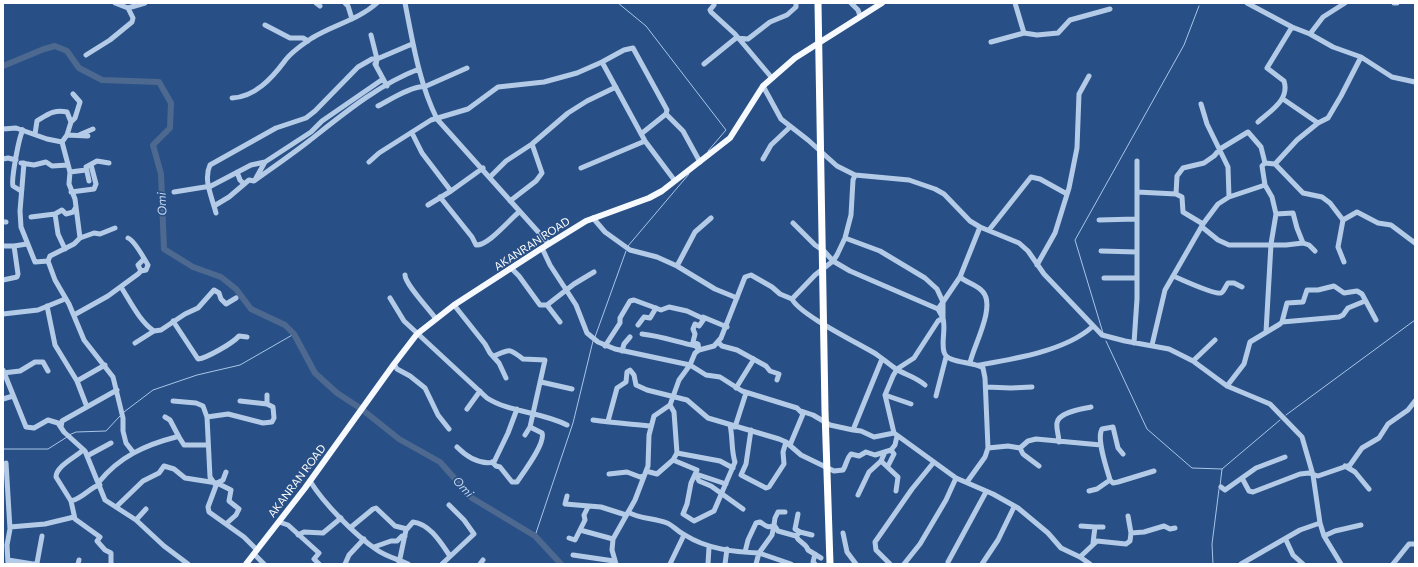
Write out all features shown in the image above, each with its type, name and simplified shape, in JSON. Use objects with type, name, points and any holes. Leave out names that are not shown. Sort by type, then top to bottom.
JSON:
[{"type":"highway","points":[[818,3],[825,411],[830,564]]},
{"type":"main road","name":"AKANRAN ROAD","points":[[246,564],[310,481],[417,334],[454,306],[542,248],[593,218],[649,198],[675,181],[730,138],[763,86],[794,58],[882,3]]},
{"type":"street","points":[[115,3],[128,8],[145,3]]},
{"type":"street","points":[[345,3],[348,6],[352,19]]},
{"type":"street","points":[[232,98],[247,94],[268,81],[278,71],[284,61],[308,41],[338,24],[352,19],[370,9],[377,3]]},
{"type":"street","points":[[405,3],[412,44],[424,87],[437,119],[483,168],[519,212],[549,244]]},
{"type":"street","points":[[704,64],[736,38],[748,39],[770,22],[793,11],[796,7],[796,3]]},
{"type":"street","points":[[851,3],[858,10],[860,16]]},
{"type":"street","points":[[1015,3],[1024,33]]},
{"type":"street","points":[[1247,3],[1334,47],[1361,57],[1392,77],[1415,82]]},
{"type":"street","points":[[1310,34],[1323,17],[1345,3]]},
{"type":"street","points":[[714,5],[710,10],[711,12],[739,39],[772,78]]},
{"type":"street","points":[[86,55],[110,40],[132,22],[133,18],[128,8]]},
{"type":"street","points":[[991,42],[1024,33],[1036,35],[1058,33],[1070,20],[1110,9]]},
{"type":"street","points":[[265,25],[290,38],[303,38],[308,41]]},
{"type":"street","points":[[1258,122],[1282,99],[1285,94],[1284,81],[1267,68],[1292,27]]},
{"type":"street","points":[[371,35],[374,59],[387,86]]},
{"type":"street","points":[[216,213],[208,187],[208,169],[210,164],[276,128],[306,118],[315,111],[358,67],[412,44]]},
{"type":"street","points":[[369,162],[430,120],[468,109],[498,87],[544,82],[576,73],[602,62],[624,50],[633,48],[667,110],[666,114],[682,131],[700,162]]},
{"type":"street","points":[[1275,164],[1297,140],[1318,123],[1328,118],[1361,57]]},
{"type":"street","points":[[602,62],[645,141],[675,181]]},
{"type":"street","points":[[378,106],[420,86],[424,87],[467,68]]},
{"type":"street","points":[[214,206],[249,180],[254,181],[325,128],[387,86],[419,69]]},
{"type":"street","points":[[1037,265],[1055,233],[1067,194],[1077,148],[1079,94],[1089,76]]},
{"type":"street","points":[[174,192],[208,187],[252,165],[265,162],[311,132],[322,121],[383,78]]},
{"type":"street","points":[[763,86],[777,113],[790,127],[808,140],[837,166],[855,175],[909,180],[935,188],[944,194],[963,216],[980,227],[1019,243],[1028,251],[1044,274],[1092,327],[1105,337],[1169,349],[1193,361],[1227,386],[1270,404],[1302,437],[1313,475],[1320,523],[1324,536],[1341,564]]},
{"type":"street","points":[[490,177],[506,161],[532,144],[568,113],[587,101],[616,87]]},
{"type":"street","points":[[73,94],[80,102],[76,116],[71,122],[67,135],[62,142],[70,172],[69,184],[76,206],[80,238]]},
{"type":"street","points":[[1282,99],[1318,123]]},
{"type":"street","points":[[1201,104],[1207,124],[1228,167],[1229,197]]},
{"type":"street","points":[[35,134],[37,121],[52,112],[67,112],[76,116]]},
{"type":"street","points":[[67,112],[71,122]]},
{"type":"street","points":[[641,134],[666,114]]},
{"type":"street","points":[[763,159],[771,145],[790,127]]},
{"type":"street","points":[[3,129],[16,128],[47,139],[62,142]]},
{"type":"street","points":[[78,136],[93,129]]},
{"type":"street","points":[[21,191],[13,186],[12,182],[17,145],[22,130]]},
{"type":"street","points":[[1176,194],[1179,172],[1183,168],[1204,163],[1214,156],[1220,149],[1249,132],[1261,147],[1265,163]]},
{"type":"street","points":[[412,133],[422,154],[451,191]]},
{"type":"street","points":[[67,135],[88,136]]},
{"type":"street","points":[[581,168],[645,141]]},
{"type":"street","points":[[510,200],[536,181],[542,173],[532,144]]},
{"type":"street","points":[[62,165],[64,153]]},
{"type":"street","points":[[3,159],[8,158],[34,165],[46,162],[52,166],[68,165]]},
{"type":"street","points":[[1134,343],[1137,278],[1137,160]]},
{"type":"street","points":[[70,172],[86,170],[86,167],[101,161],[109,163]]},
{"type":"street","points":[[254,181],[265,162]]},
{"type":"street","points":[[24,163],[21,191],[21,227],[35,262],[48,261]]},
{"type":"street","points":[[1265,163],[1275,164],[1303,193],[1322,197],[1330,203],[1343,220],[1338,248],[1344,262]]},
{"type":"street","points":[[1265,163],[1261,168],[1264,185],[1272,197],[1276,214],[1271,244],[1266,332]]},
{"type":"street","points":[[71,192],[94,189],[96,184],[91,165]]},
{"type":"street","points":[[428,205],[451,191],[483,168]]},
{"type":"street","points":[[86,170],[89,180]]},
{"type":"street","points":[[238,172],[244,184]]},
{"type":"street","points":[[792,299],[815,275],[833,261],[845,238],[851,215],[853,180],[855,175]]},
{"type":"street","points":[[989,230],[1031,177],[1040,179],[1067,194]]},
{"type":"street","points":[[1152,345],[1166,290],[1202,225],[1218,204],[1229,197],[1264,185]]},
{"type":"street","points":[[1137,192],[1176,194],[1183,199],[1183,212],[1185,214],[1202,225],[1218,240],[1229,245],[1303,243],[1309,245],[1315,251]]},
{"type":"street","points":[[440,197],[472,237],[476,246],[495,234],[519,212]]},
{"type":"street","points":[[31,217],[55,214],[62,210],[66,214],[73,212],[76,206]]},
{"type":"street","points":[[1343,220],[1357,212],[1378,223],[1391,225],[1415,243]]},
{"type":"street","points":[[1276,214],[1293,213],[1296,228],[1303,243]]},
{"type":"street","points":[[55,214],[58,234],[65,249]]},
{"type":"street","points":[[593,218],[605,232],[630,250],[650,255],[677,266],[715,289],[737,298]]},
{"type":"street","points":[[677,266],[695,232],[711,218]]},
{"type":"street","points":[[1100,220],[1136,219]]},
{"type":"street","points":[[793,223],[833,261],[850,271],[938,309],[944,324],[944,352],[946,356],[936,396]]},
{"type":"street","points":[[938,309],[960,277],[980,227]]},
{"type":"street","points":[[115,228],[100,234],[94,233],[80,238],[65,249],[50,256],[48,261],[55,280],[74,315],[84,340],[113,377],[123,418],[123,431],[126,443],[133,452]]},
{"type":"street","points":[[74,315],[108,296],[141,271],[138,265],[144,259],[137,250],[134,242],[128,238]]},
{"type":"street","points":[[608,421],[617,388],[626,382],[627,372],[630,370],[634,375],[636,385],[647,390],[687,400],[708,418],[732,426],[751,430],[788,443],[801,455],[837,472],[843,470],[846,466],[846,460],[851,454],[859,456],[866,452],[875,455],[891,450],[895,445],[895,435],[885,395],[897,369],[914,358],[938,321],[942,318],[943,302],[933,284],[925,278],[880,251],[845,238]]},
{"type":"street","points":[[3,246],[27,244]]},
{"type":"street","points":[[3,280],[17,278],[18,274],[14,246]]},
{"type":"street","points":[[542,248],[550,265],[579,310],[587,333],[605,346],[622,351],[690,364],[706,375],[720,377],[746,393],[776,401],[813,415],[830,425],[861,431],[874,437],[895,435],[956,478],[967,482],[1014,507],[1048,533],[1061,548],[1080,557],[1090,564]]},
{"type":"street","points":[[1101,251],[1137,252]]},
{"type":"street","points":[[511,268],[519,276],[540,305],[547,305],[566,290],[594,272]]},
{"type":"street","points":[[405,274],[407,283],[436,319]]},
{"type":"street","points":[[574,555],[615,563],[613,539],[627,513],[648,466],[649,436],[654,416],[670,405],[679,380],[690,364],[695,353],[699,350],[714,346],[718,342],[727,327],[743,278],[749,275],[772,287],[780,294],[792,299],[795,304],[809,315],[897,369],[912,375],[925,385]]},
{"type":"street","points":[[1173,276],[1202,288],[1220,293],[1223,292],[1228,283],[1234,283],[1242,287]]},
{"type":"street","points":[[960,277],[982,291],[986,298],[983,330],[972,353],[970,363]]},
{"type":"street","points":[[1104,278],[1137,278]]},
{"type":"street","points":[[1282,322],[1287,303],[1303,302],[1309,289],[1318,290],[1334,286],[1344,293],[1357,291],[1362,294],[1376,320]]},
{"type":"street","points":[[121,287],[140,315],[154,331]]},
{"type":"street","points":[[135,343],[154,331],[161,330],[173,321],[202,306],[214,290],[219,293],[221,299],[226,304],[236,298]]},
{"type":"street","points":[[390,298],[404,321],[490,400],[534,413],[567,426]]},
{"type":"street","points":[[3,314],[25,313],[65,299]]},
{"type":"street","points":[[605,346],[620,323],[620,318],[630,301],[639,301],[661,310],[669,307],[702,317],[727,327]]},
{"type":"street","points":[[1227,386],[1244,364],[1250,342],[1282,322],[1339,317],[1343,315],[1348,308],[1365,301]]},
{"type":"street","points":[[547,305],[560,322]]},
{"type":"street","points":[[47,306],[55,345],[77,381],[87,407]]},
{"type":"street","points":[[454,306],[494,356],[506,378]]},
{"type":"street","points":[[638,325],[644,317],[650,318],[656,308]]},
{"type":"street","points":[[699,350],[698,344],[693,342],[695,334],[693,329],[695,324],[699,326],[702,323],[704,319],[702,317]]},
{"type":"street","points":[[173,321],[198,359],[214,354],[234,342],[239,336],[247,337]]},
{"type":"street","points":[[946,356],[979,365],[1008,360],[1043,351],[1074,340],[1092,327]]},
{"type":"street","points":[[642,334],[696,346],[699,350]]},
{"type":"street","points":[[622,351],[624,344],[630,337]]},
{"type":"street","points":[[1193,361],[1215,340]]},
{"type":"street","points":[[718,342],[722,346],[737,350],[754,359],[770,371],[779,374],[777,380]]},
{"type":"street","points":[[494,356],[502,351],[509,351],[516,352],[523,359],[545,360],[534,413],[530,426],[525,435]]},
{"type":"street","points":[[736,388],[754,359]]},
{"type":"street","points":[[853,430],[861,407],[882,359]]},
{"type":"street","points":[[48,371],[43,362],[35,362],[26,369],[3,372],[26,428],[34,428],[48,420],[58,423],[87,456],[105,500],[136,520],[164,546],[188,564]]},
{"type":"street","points":[[394,364],[397,369],[410,376],[425,388],[435,410],[448,429]]},
{"type":"street","points":[[77,381],[105,365]]},
{"type":"street","points":[[967,482],[985,457],[988,448],[989,428],[985,405],[986,387],[983,368],[979,365]]},
{"type":"street","points":[[541,382],[572,389]]},
{"type":"street","points":[[986,387],[1011,388],[1032,386]]},
{"type":"street","points":[[61,427],[62,420],[117,390]]},
{"type":"street","points":[[467,409],[480,391]]},
{"type":"street","points":[[696,475],[691,483],[683,514],[694,521],[711,514],[722,494],[733,468],[735,462],[731,450],[733,442],[732,426],[746,393]]},
{"type":"street","points":[[267,395],[267,404]]},
{"type":"street","points":[[885,395],[911,404]]},
{"type":"street","points":[[3,399],[13,396]]},
{"type":"street","points":[[173,401],[196,403],[203,406],[207,417],[210,477],[215,483]]},
{"type":"street","points":[[207,417],[228,414],[269,424],[272,422],[274,418],[274,409],[267,404],[240,401]]},
{"type":"street","points":[[1242,478],[1248,489],[1252,492],[1297,475],[1307,473],[1322,475],[1335,468],[1351,464],[1362,448],[1379,438],[1388,424],[1406,412],[1415,401]]},
{"type":"street","points":[[609,474],[627,472],[633,475],[657,474],[673,460],[677,453],[674,412],[670,405]]},
{"type":"street","points":[[1059,442],[1058,419],[1070,412],[1091,407]]},
{"type":"street","points":[[457,447],[477,460],[485,463],[494,462],[501,450],[517,409]]},
{"type":"street","points":[[751,430],[746,464],[741,475],[766,488],[784,464],[783,452],[803,414],[801,411]]},
{"type":"street","points":[[165,417],[170,420],[184,445],[208,446]]},
{"type":"street","points":[[594,420],[651,426]]},
{"type":"street","points":[[492,462],[496,466],[500,467],[512,482],[517,482],[530,463],[543,438],[542,434],[530,426]]},
{"type":"street","points":[[1123,454],[1118,448],[1115,430],[1112,427],[1100,431],[1102,456],[1110,480],[1114,483],[1154,471]]},
{"type":"street","points":[[71,501],[79,499],[99,484],[110,469],[133,452],[155,442],[179,437]]},
{"type":"street","points":[[988,448],[1008,446],[1020,448],[1028,442],[1036,439],[1101,445]]},
{"type":"street","points":[[87,456],[111,443]]},
{"type":"street","points":[[1020,448],[1023,454],[1039,466]]},
{"type":"street","points":[[83,450],[56,474],[56,477],[71,501],[74,517],[79,523],[100,537],[97,541],[104,550],[111,553],[111,564]]},
{"type":"street","points":[[888,466],[894,454],[891,450]]},
{"type":"street","points":[[858,495],[869,472],[881,461],[884,452]]},
{"type":"street","points":[[677,453],[720,461],[733,468]]},
{"type":"street","points":[[1221,487],[1224,490],[1256,468],[1285,457]]},
{"type":"street","points":[[673,460],[697,470],[696,475],[699,481],[722,494],[743,509]]},
{"type":"street","points":[[881,461],[898,477],[896,491]]},
{"type":"street","points":[[890,564],[876,550],[875,542],[912,489],[934,462]]},
{"type":"street","points":[[6,463],[5,481],[10,527],[7,545],[7,559],[34,564],[37,563],[39,559],[42,536]]},
{"type":"street","points":[[116,507],[143,482],[159,473],[164,466],[174,469],[185,478],[215,483],[231,490],[229,501],[239,509],[236,515],[227,523]]},
{"type":"street","points":[[1345,466],[1355,472],[1369,489]]},
{"type":"street","points":[[215,483],[223,480],[226,472]]},
{"type":"street","points":[[696,475],[726,484]]},
{"type":"street","points":[[904,564],[920,544],[946,500],[956,478]]},
{"type":"street","points":[[1089,490],[1098,489],[1110,480]]},
{"type":"street","points":[[310,481],[317,492],[350,528],[374,547],[400,563],[408,564]]},
{"type":"street","points":[[215,483],[208,507],[209,512],[227,523],[244,537],[264,564]]},
{"type":"street","points":[[948,562],[986,492]]},
{"type":"street","points":[[567,496],[565,504],[601,507],[627,513],[641,518],[668,524],[684,535],[709,547],[745,552],[759,552],[792,564]]},
{"type":"street","points":[[442,564],[474,534],[464,520],[449,505]]},
{"type":"street","points":[[569,538],[575,540],[585,520],[584,515],[588,507]]},
{"type":"street","points":[[982,564],[998,540],[1014,507]]},
{"type":"street","points":[[350,528],[376,508],[395,526],[407,529]]},
{"type":"street","points":[[136,520],[146,509]]},
{"type":"street","points":[[756,564],[759,552],[772,535],[774,518],[778,512],[785,512]]},
{"type":"street","points":[[798,514],[795,528],[798,534],[807,546],[808,550],[821,558]]},
{"type":"street","points":[[1080,557],[1093,543],[1097,541],[1126,544],[1130,541],[1131,533],[1128,516]]},
{"type":"street","points":[[10,527],[45,524],[74,517]]},
{"type":"street","points":[[298,535],[304,532],[323,533],[341,518]]},
{"type":"street","points":[[279,522],[288,525],[319,553],[314,559],[319,564]]},
{"type":"street","points":[[400,563],[407,529],[413,522],[422,525],[441,542],[450,556]]},
{"type":"street","points":[[745,552],[748,540],[756,523],[760,522],[770,527],[774,525]]},
{"type":"street","points":[[1241,564],[1269,547],[1286,540],[1300,530],[1320,523]]},
{"type":"street","points":[[774,525],[778,532],[812,535]]},
{"type":"street","points":[[1324,536],[1335,531],[1360,525]]},
{"type":"street","points":[[1081,526],[1103,526]]},
{"type":"street","points":[[1131,533],[1144,532],[1164,526],[1170,529],[1175,528]]},
{"type":"street","points":[[1093,543],[1095,527]]},
{"type":"street","points":[[580,530],[613,539]]},
{"type":"street","points":[[843,533],[847,552],[856,564]]},
{"type":"street","points":[[670,564],[684,535]]},
{"type":"street","points":[[374,547],[391,541],[397,541],[402,536],[405,536]]},
{"type":"street","points":[[345,564],[348,554],[364,539]]},
{"type":"street","points":[[1286,540],[1293,555],[1303,564]]},
{"type":"street","points":[[1393,564],[1409,544],[1415,544]]},
{"type":"street","points":[[708,564],[709,547]]},
{"type":"street","points":[[725,564],[727,549]]},
{"type":"street","points":[[815,554],[813,562],[815,564]]},
{"type":"waterway","points":[[618,3],[646,26],[726,130],[708,151]]},
{"type":"waterway","points":[[1103,333],[1075,240],[1184,45],[1199,6]]},
{"type":"waterway","name":"Omi","points":[[3,66],[55,46],[67,51],[79,68],[102,80],[159,82],[171,103],[170,128],[153,145],[161,174],[164,249],[193,267],[221,277],[236,289],[251,309],[285,325],[294,334],[315,373],[337,393],[360,408]]},
{"type":"waterway","points":[[628,246],[689,174]]},
{"type":"waterway","points":[[595,337],[626,251]]},
{"type":"waterway","points":[[1286,415],[1415,320]]},
{"type":"waterway","points":[[124,412],[153,390],[197,375],[240,365],[294,334]]},
{"type":"waterway","points":[[535,536],[573,423],[593,341]]},
{"type":"waterway","points":[[1106,341],[1147,429],[1192,468],[1222,469]]},
{"type":"waterway","name":"Omi","points":[[364,411],[399,439],[440,462],[472,498],[535,536],[561,564]]},
{"type":"waterway","points":[[69,435],[76,432],[106,431],[120,416]]},
{"type":"waterway","points":[[1220,486],[1222,469],[1280,420]]},
{"type":"waterway","points":[[3,449],[48,449],[67,437]]},
{"type":"waterway","points":[[1213,564],[1212,544],[1219,489]]}]
